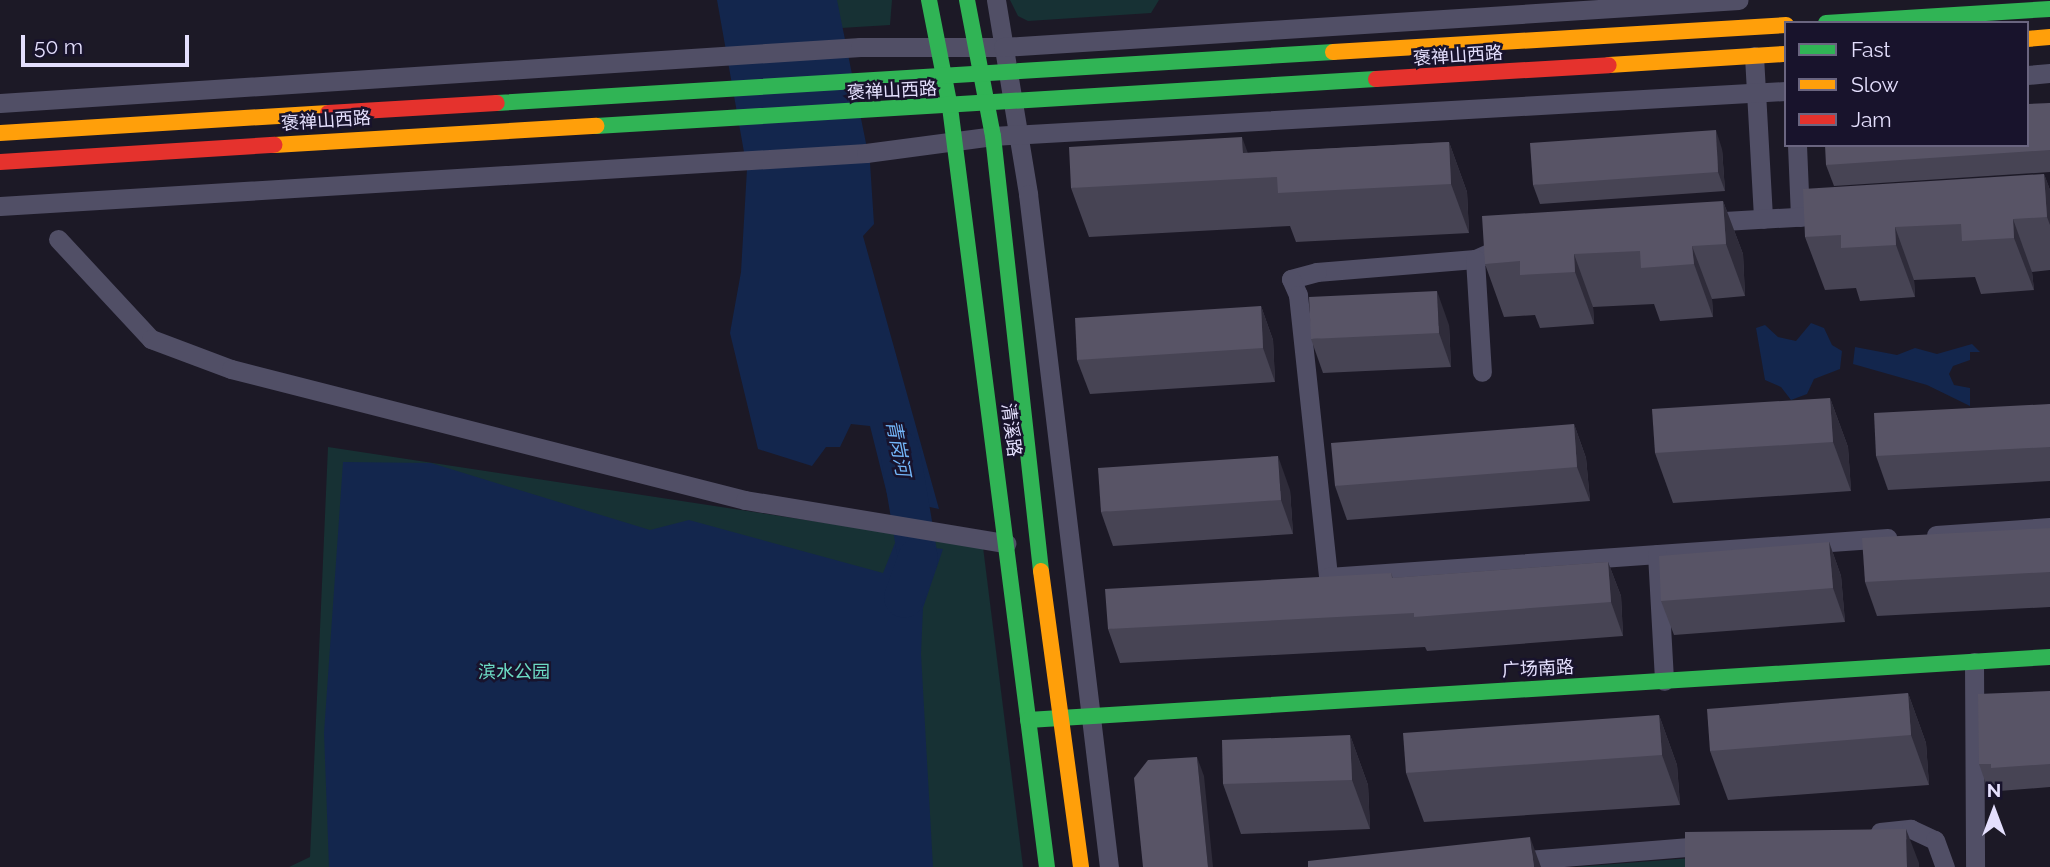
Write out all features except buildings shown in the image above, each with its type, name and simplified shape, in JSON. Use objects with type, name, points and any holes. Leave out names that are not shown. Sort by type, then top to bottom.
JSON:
[{"type":"main road","name":"清溪路","points":[[929,0],[950,107],[1046,867]]},
{"type":"main road","name":"清溪路","points":[[967,0],[984,76],[993,136],[1035,523],[1064,717],[1081,867]]},
{"type":"main road","points":[[1858,21],[2050,9]]},
{"type":"main road","name":"褒禅山西路","points":[[0,133],[717,93],[1784,25]]},
{"type":"main road","points":[[2029,39],[2050,37]]},
{"type":"main road","name":"褒禅山西路","points":[[0,162],[380,137],[988,105],[1784,54]]},
{"type":"main road","name":"广场南路","points":[[1028,720],[2050,657]]},
{"type":"street","points":[[996,0],[1018,134],[1109,867]]},
{"type":"street","points":[[0,103],[860,47],[1003,47],[1739,0]]},
{"type":"street","points":[[1754,56],[1763,219]]},
{"type":"street","points":[[2029,75],[2050,73]]},
{"type":"street","points":[[0,206],[866,153],[1018,134],[1784,91]]},
{"type":"street","points":[[1797,147],[1800,217]]},
{"type":"street","points":[[1683,224],[1856,214]]},
{"type":"street","points":[[1523,238],[1475,259],[1317,272],[1291,279],[1298,295],[1328,577],[2050,527]]},
{"type":"street","points":[[58,239],[151,339],[231,369],[745,500],[1006,543]]},
{"type":"street","points":[[1475,259],[1482,372]]},
{"type":"street","points":[[1657,554],[1664,681]]},
{"type":"street","points":[[1974,662],[1975,867]]},
{"type":"street","points":[[1856,833],[1911,829],[1935,839],[1945,867]]},
{"type":"street","points":[[1489,863],[1734,843]]},
{"type":"green space","points":[[734,0],[892,0],[890,25],[742,34]]},
{"type":"green space","points":[[1010,0],[1159,0],[1151,13],[1028,21],[1018,16]]},
{"type":"green space","name":"滨水公园","points":[[328,447],[983,547],[1023,867],[289,867],[310,857]]},
{"type":"green space","points":[[1705,857],[1705,867],[1575,867]]},
{"type":"water","points":[[717,0],[837,0],[870,163],[874,224],[863,236],[939,509],[888,498],[870,426],[851,424],[840,447],[826,447],[812,466],[758,449],[730,333],[741,272],[747,169]]},
{"type":"water","points":[[1811,323],[1824,328],[1832,345],[1842,351],[1840,369],[1814,379],[1807,394],[1791,400],[1781,387],[1765,380],[1756,328],[1765,325],[1778,337],[1796,341]]},
{"type":"water","points":[[1972,344],[1980,352],[1970,352],[1970,360],[1953,366],[1949,374],[1954,385],[1970,388],[1970,406],[1927,385],[1853,364],[1855,347],[1897,355],[1915,348],[1937,354]]},
{"type":"water","name":"滨水公园","points":[[343,462],[431,463],[650,530],[689,520],[883,573],[895,543],[943,549],[923,608],[921,654],[933,867],[329,867],[324,733]]},
{"type":"waterway","name":"青岗河","points":[[900,451],[918,558],[904,598]]},
{"type":"traffic: fast","points":[[929,0],[950,107],[1047,867]]},
{"type":"traffic: fast","points":[[967,0],[993,136],[1041,571]]},
{"type":"traffic: fast","points":[[1858,21],[2050,9]]},
{"type":"traffic: fast","points":[[497,103],[1333,52]]},
{"type":"traffic: fast","points":[[596,126],[1376,79]]},
{"type":"traffic: fast","points":[[1028,720],[2050,657]]},
{"type":"traffic: slow","points":[[1333,52],[1784,25]]},
{"type":"traffic: slow","points":[[2029,39],[2050,37]]},
{"type":"traffic: slow","points":[[1609,65],[1784,54]]},
{"type":"traffic: slow","points":[[0,133],[328,113]]},
{"type":"traffic: slow","points":[[274,145],[596,126]]},
{"type":"traffic: slow","points":[[1041,571],[1081,867]]},
{"type":"traffic: jam","points":[[1376,79],[1609,65]]},
{"type":"traffic: jam","points":[[328,113],[497,103]]},
{"type":"traffic: jam","points":[[0,162],[274,145]]}]
